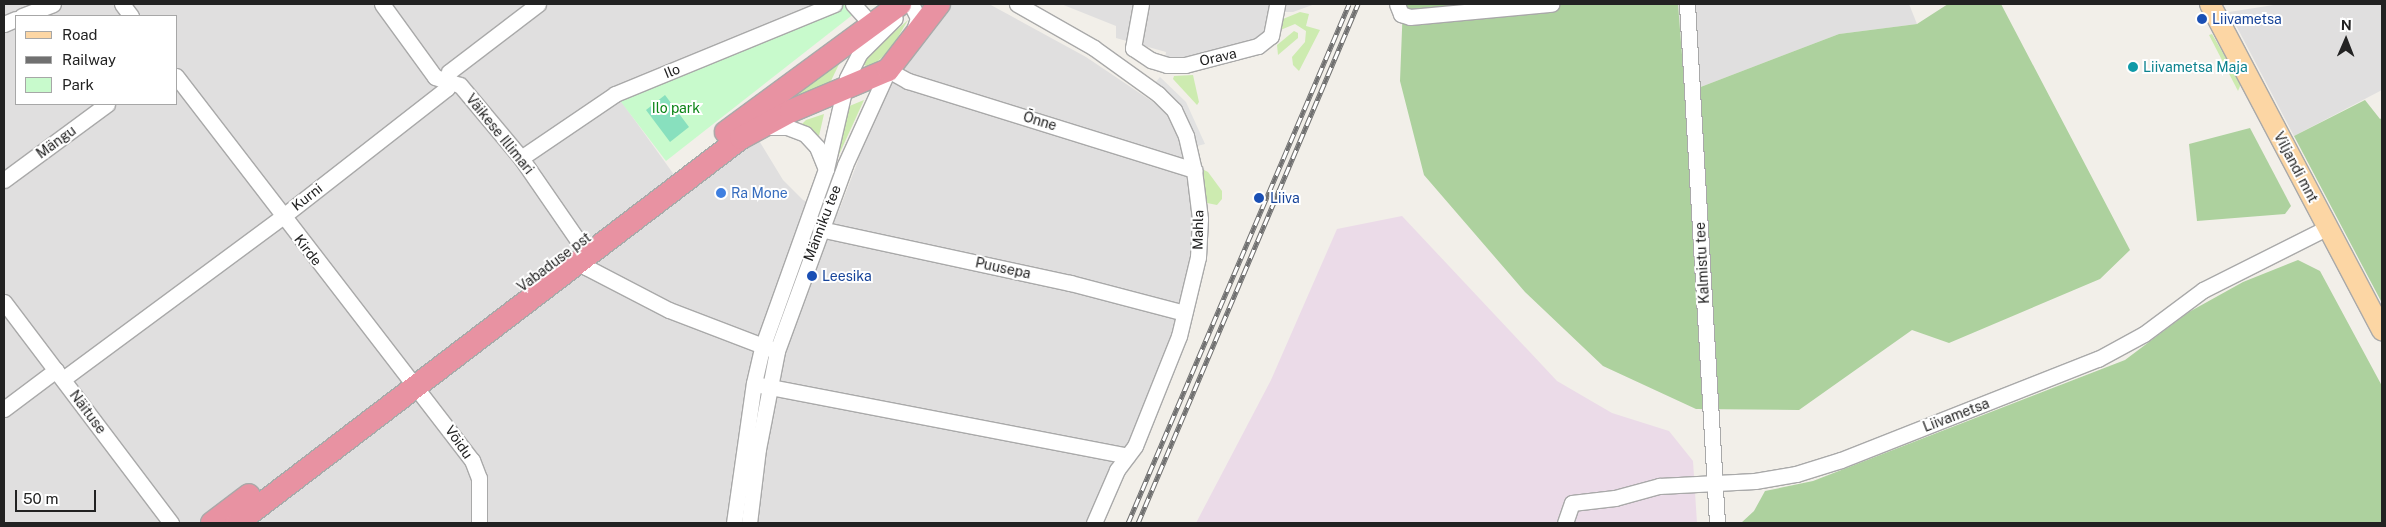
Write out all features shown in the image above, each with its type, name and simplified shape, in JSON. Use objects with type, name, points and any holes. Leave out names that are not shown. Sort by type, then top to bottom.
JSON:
[{"type":"highway","name":"Vabaduse pst","points":[[583,253],[870,24],[900,4]]},
{"type":"highway","name":"Männiku tee","points":[[888,70],[913,34],[939,4]]},
{"type":"highway","name":"Vabaduse pst","points":[[212,523],[758,128],[888,70]]},
{"type":"highway","name":"Vabaduse pst","points":[[237,523],[410,380]]},
{"type":"main road","name":"Viljandi mnt","points":[[2210,4],[2382,330]]},
{"type":"street","points":[[25,15],[53,4]]},
{"type":"street","points":[[122,4],[131,15]]},
{"type":"street","name":"Väikese Illimari","points":[[382,4],[435,77],[460,85],[521,158],[583,253]]},
{"type":"street","name":"Kurni","points":[[4,409],[59,375],[282,217],[447,88],[449,72],[538,4]]},
{"type":"street","name":"Ilo","points":[[521,158],[615,94],[834,4]]},
{"type":"street","points":[[853,4],[870,24]]},
{"type":"street","name":"Männiku tee","points":[[734,523],[770,348],[810,214],[826,169],[843,91],[860,53],[894,19],[904,4]]},
{"type":"street","points":[[911,4],[918,18],[913,34]]},
{"type":"street","name":"Mahla","points":[[1017,4],[1088,43],[1158,94],[1174,110],[1186,136],[1194,170],[1199,240],[1184,313],[1168,368],[1135,446],[1117,470],[1094,523]]},
{"type":"street","name":"Orava","points":[[1142,4],[1133,48],[1150,60],[1167,65],[1185,64],[1248,50],[1271,36],[1277,4]]},
{"type":"street","points":[[1397,4],[1401,14],[1410,17],[1551,4]]},
{"type":"street","name":"Kalmistu tee","points":[[1687,4],[1717,523]]},
{"type":"street","name":"Männiku tee","points":[[770,348],[861,126],[888,70]]},
{"type":"street","name":"Õnne","points":[[888,70],[908,81],[1194,170]]},
{"type":"street","name":"Kirde","points":[[178,79],[282,217],[410,380]]},
{"type":"street","name":"Mängu","points":[[4,180],[106,105]]},
{"type":"street","points":[[758,128],[787,127],[805,134],[817,147],[826,169]]},
{"type":"street","points":[[810,214],[820,229]]},
{"type":"street","name":"Liivametsa","points":[[1565,523],[1572,503],[1615,498],[1658,486],[1714,484],[1796,474],[1841,460],[2098,359],[2144,334],[2203,290],[2328,227]]},
{"type":"street","name":"Puusepa","points":[[820,229],[1070,283],[1184,313]]},
{"type":"street","points":[[583,253],[586,267],[670,310],[770,348]]},
{"type":"street","name":"Näituse","points":[[4,302],[171,523]]},
{"type":"street","name":"Võidu","points":[[410,380],[472,460],[479,478],[479,523]]},
{"type":"street","points":[[761,385],[1128,456]]},
{"type":"street","name":"Männiku tee","points":[[750,523],[761,385]]},
{"type":"shaded area","points":[[4,4],[834,4],[616,94],[685,190],[758,139],[783,180],[803,200],[838,213],[858,161],[861,126],[939,4],[989,4],[1086,57],[1156,104],[1174,110],[1200,219],[1184,313],[1094,523],[4,523]]},
{"type":"shaded area","points":[[1061,4],[1315,4],[1293,12],[1276,12],[1271,36],[1219,57],[1165,59],[1166,52],[1116,38],[1116,26]]},
{"type":"shaded area","points":[[1678,4],[1909,4],[1917,24],[1839,34],[1685,93]]},
{"type":"shaded area","points":[[2280,4],[2382,4],[2382,90],[2294,136],[2229,12]]},
{"type":"shaded area","points":[[1160,77],[1186,102],[1205,144],[1197,146],[1183,111],[1155,83]]},
{"type":"shaded area","points":[[1402,216],[1557,381],[1612,413],[1669,431],[1693,461],[1697,523],[1196,523],[1271,380],[1337,229]]},
{"type":"green space","name":"Ilo park","points":[[834,4],[854,4],[860,9],[666,161],[615,94]]},
{"type":"green space","points":[[1403,4],[1678,4],[1685,93],[1839,34],[1917,24],[1948,4],[2001,4],[2130,250],[2100,279],[1949,343],[1912,330],[1799,410],[1696,409],[1603,366],[1525,292],[1424,175],[1400,81]]},
{"type":"green space","points":[[1300,12],[1309,14],[1306,26],[1320,30],[1299,71],[1293,65],[1292,57],[1305,42],[1306,31],[1295,24],[1278,31],[1283,19]]},
{"type":"green space","points":[[908,20],[891,49],[869,68],[863,64],[875,49]]},
{"type":"green space","points":[[1294,31],[1298,33],[1298,38],[1278,55],[1277,45]]},
{"type":"green space","points":[[2212,34],[2241,84],[2238,91],[2209,35]]},
{"type":"green space","points":[[841,60],[829,85],[761,116]]},
{"type":"green space","points":[[1193,75],[1199,102],[1197,105],[1173,79],[1174,76]]},
{"type":"green space","points":[[665,95],[689,127],[670,142],[646,110]]},
{"type":"green space","points":[[864,100],[837,159],[847,107]]},
{"type":"green space","points":[[2365,100],[2380,119],[2382,118],[2382,303],[2294,136]]},
{"type":"green space","points":[[824,114],[819,136],[802,124],[806,120]]},
{"type":"green space","points":[[2250,128],[2291,206],[2285,214],[2197,221],[2189,144]]},
{"type":"green space","points":[[1202,169],[1208,172],[1222,191],[1222,199],[1217,205],[1207,203],[1205,199]]},
{"type":"green space","points":[[2298,260],[2320,271],[2382,386],[2382,523],[1741,523],[1754,511],[1765,491],[1813,481],[2125,360],[2189,312],[2243,282]]},
{"type":"railway","points":[[1128,523],[1349,4]]},
{"type":"railway","points":[[1138,523],[1358,4]]},
{"type":"place","name":"Liivametsa","points":[[2202,19]]},
{"type":"place","name":"Liivametsa Maja","points":[[2133,67]]},
{"type":"place","name":"Ra Mone","points":[[721,193]]},
{"type":"place","name":"Liiva","points":[[1259,198]]},
{"type":"place","name":"Leesika","points":[[812,276]]}]
